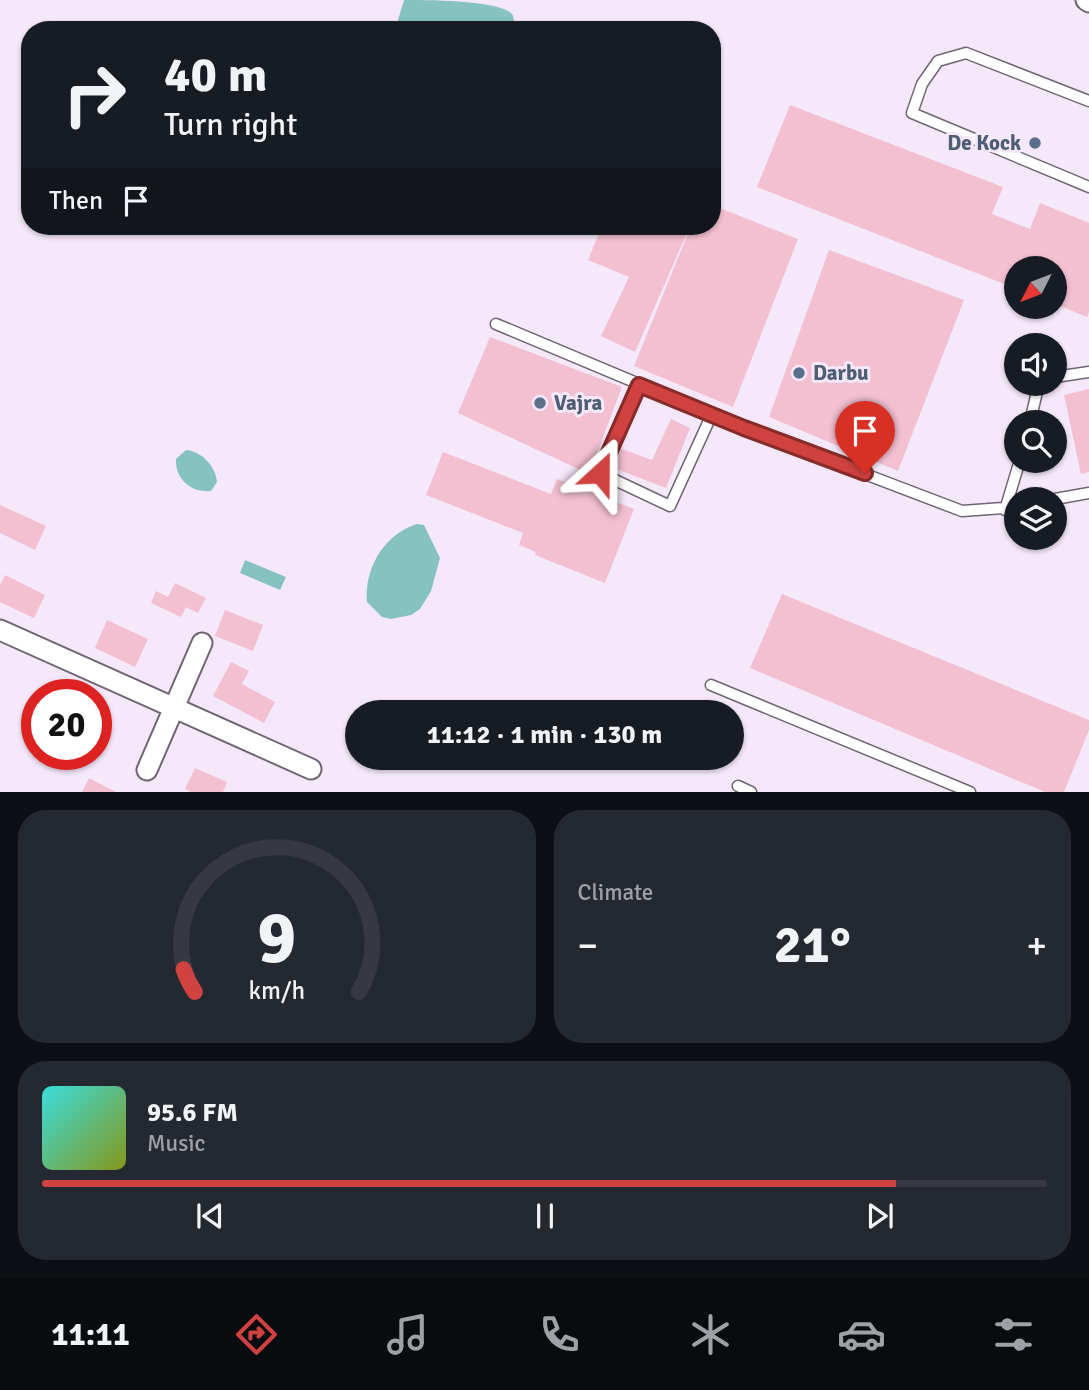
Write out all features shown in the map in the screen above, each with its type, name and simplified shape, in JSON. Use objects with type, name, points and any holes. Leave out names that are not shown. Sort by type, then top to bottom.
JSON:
[{"type":"street","points":[[0,630],[311,769]]},
{"type":"street","points":[[147,770],[202,643]]},
{"type":"lane","points":[[1089,101],[965,53],[938,61],[922,84],[912,113],[1089,187]]},
{"type":"lane","points":[[496,324],[639,385],[962,511],[1004,510]]},
{"type":"lane","points":[[1067,375],[1089,372]]},
{"type":"lane","points":[[639,385],[600,473],[670,506],[712,414]]},
{"type":"lane","points":[[1067,497],[1089,493]]},
{"type":"lane","points":[[711,685],[970,792]]},
{"type":"lane","points":[[738,786],[751,792]]},
{"type":"shaded area","points":[[404,0],[493,6],[512,14],[514,21],[398,21]]},
{"type":"shaded area","points":[[186,450],[202,456],[211,465],[217,482],[211,491],[197,490],[181,478],[176,459]]},
{"type":"shaded area","points":[[417,524],[424,525],[440,558],[431,591],[420,609],[411,615],[391,619],[382,617],[367,602],[373,565],[386,544],[405,529]]},
{"type":"shaded area","points":[[245,560],[286,577],[280,590],[240,573]]},
{"type":"building","points":[[790,105],[1003,187],[992,214],[1030,229],[1040,203],[1089,223],[1089,312],[1087,317],[1068,309],[1068,256],[1004,256],[1004,284],[757,187]]},
{"type":"building","points":[[721,209],[798,239],[733,407],[634,366],[687,235],[721,235]]},
{"type":"building","points":[[598,235],[686,235],[635,352],[601,336],[629,277],[588,260]]},
{"type":"building","points":[[829,250],[964,300],[898,471],[769,417]]},
{"type":"building","points":[[490,337],[622,387],[589,474],[458,413]]},
{"type":"building","points":[[1089,389],[1089,472],[1081,474],[1064,396]]},
{"type":"building","points":[[671,419],[690,428],[666,488],[608,466],[619,448],[652,460]]},
{"type":"building","points":[[443,452],[551,494],[557,479],[634,509],[605,583],[535,555],[536,552],[519,545],[523,533],[426,495]]},
{"type":"building","points":[[0,505],[46,526],[35,550],[0,533]]},
{"type":"building","points":[[5,575],[45,595],[34,618],[0,602],[0,585]]},
{"type":"building","points":[[175,583],[206,598],[198,613],[186,607],[181,617],[151,603],[156,591],[168,597]]},
{"type":"building","points":[[782,594],[1089,720],[1089,730],[1064,792],[1045,792],[750,668]]},
{"type":"building","points":[[225,610],[263,625],[253,651],[215,636]]},
{"type":"building","points":[[107,620],[148,639],[135,667],[95,648]]},
{"type":"building","points":[[231,662],[249,671],[242,684],[275,702],[264,723],[213,696]]},
{"type":"building","points":[[195,768],[227,782],[223,792],[191,792],[185,789]]},
{"type":"building","points":[[89,778],[116,792],[82,792]]},
{"type":"place","name":"De Kock","points":[[1035,143]]},
{"type":"place","name":"Darbu","points":[[799,373]]},
{"type":"place","name":"Vajra","points":[[540,403]]},
{"type":"route","points":[[600,473],[639,385],[865,473]]}]
